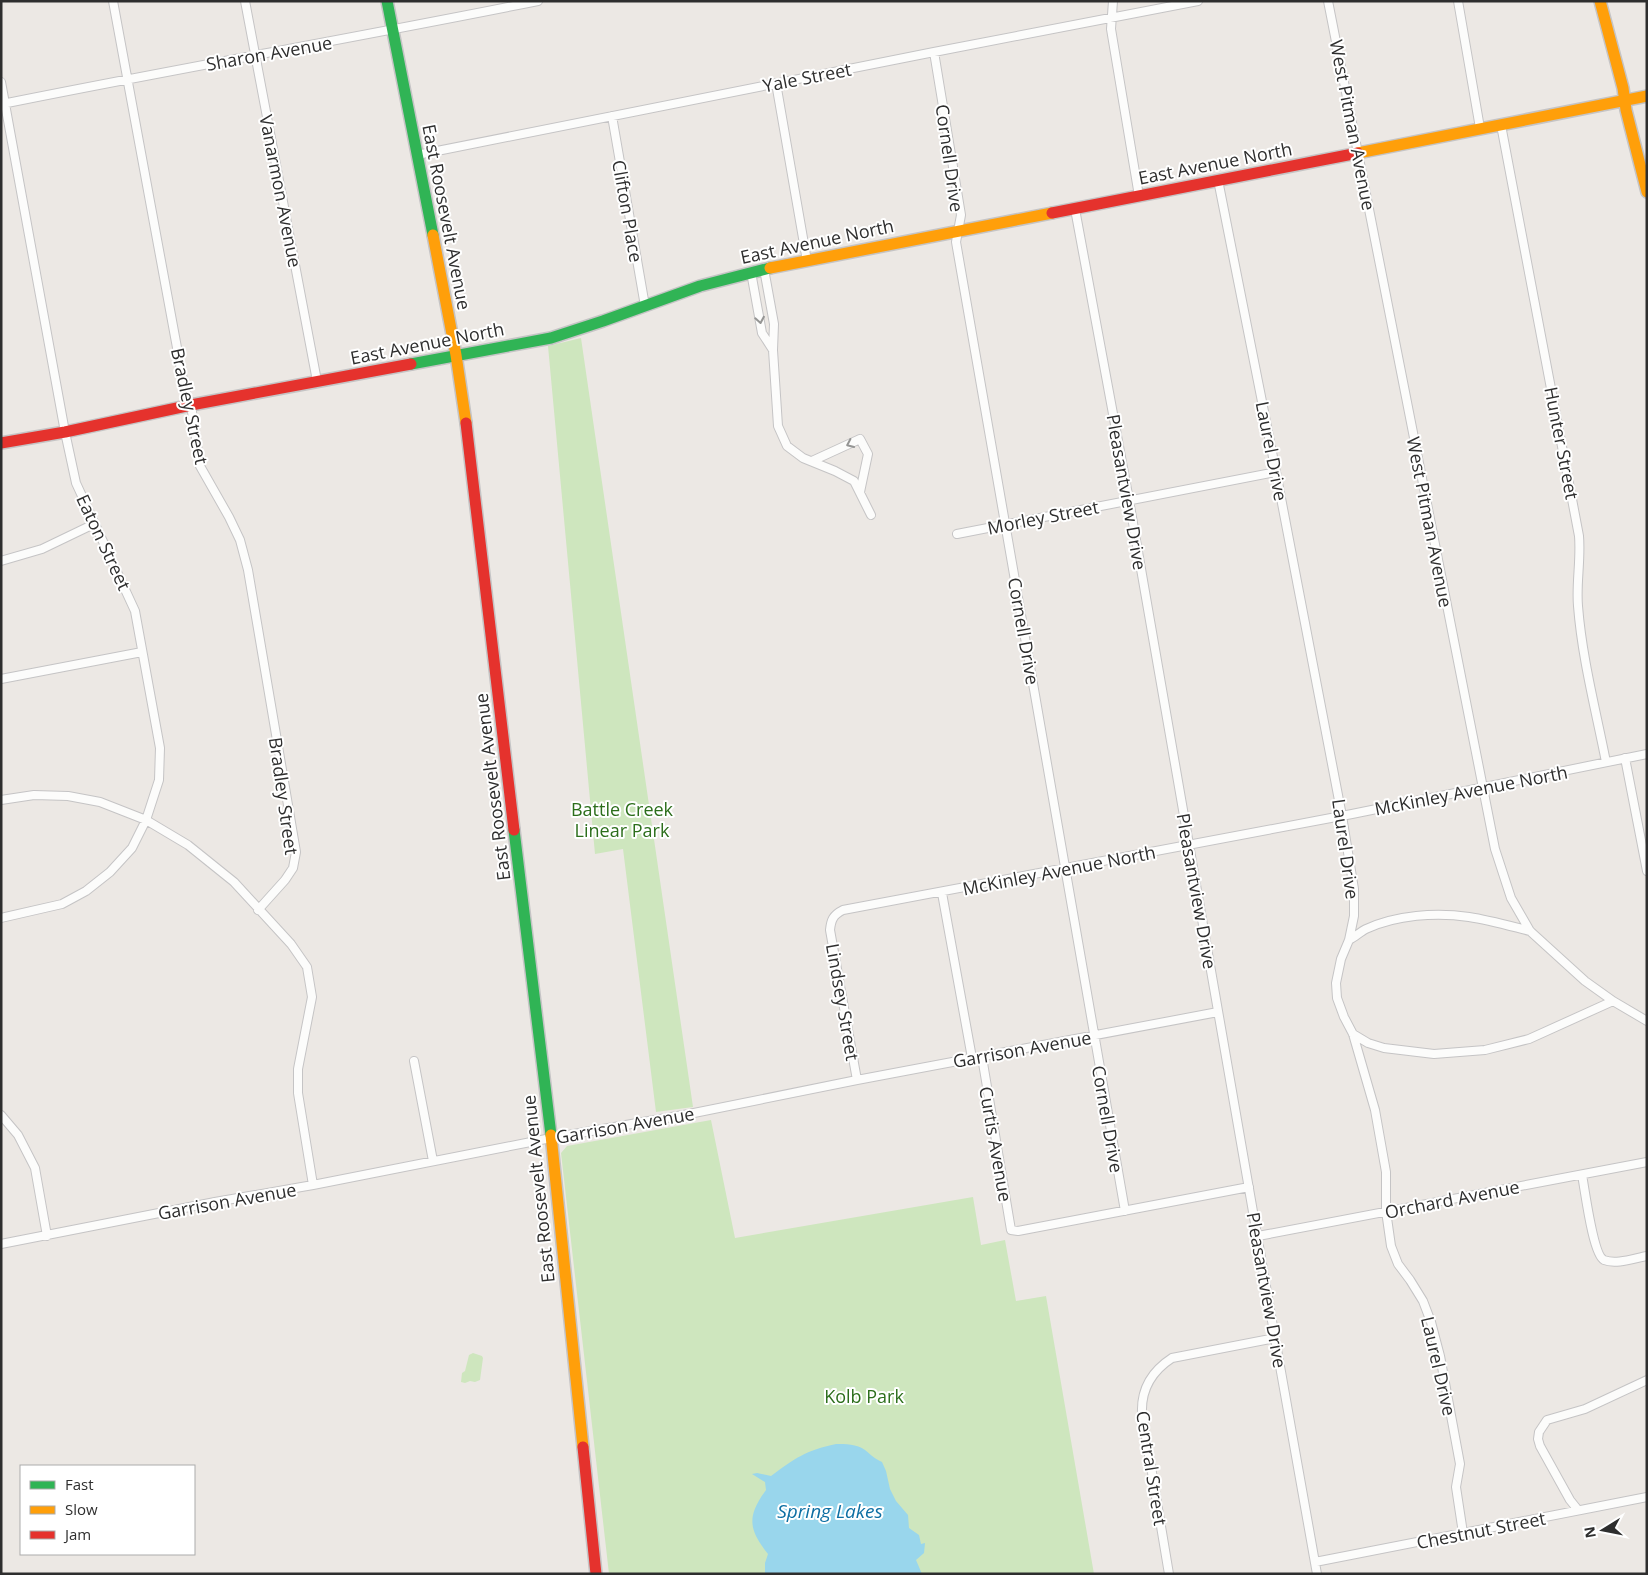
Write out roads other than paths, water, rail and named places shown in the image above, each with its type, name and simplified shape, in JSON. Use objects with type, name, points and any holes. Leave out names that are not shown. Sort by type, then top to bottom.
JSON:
[{"type":"street","name":"Bradley Street","points":[[113,1],[126,79],[186,391],[191,405],[200,466],[240,540],[248,570],[296,852],[292,868],[285,880],[258,910]]},
{"type":"street","name":"Vanarmon Avenue","points":[[245,1],[318,381]]},
{"type":"street","name":"East Roosevelt Avenue","points":[[387,1],[456,355],[464,410],[551,1138],[596,1574]]},
{"type":"street","name":"Sharon Avenue","points":[[4,104],[538,1]]},
{"type":"street","points":[[1113,1],[1111,30],[1139,196]]},
{"type":"street","name":"Yale Street","points":[[417,155],[1198,1]]},
{"type":"street","name":"West Pitman Avenue","points":[[1328,1],[1482,788],[1495,849],[1504,878],[1511,898],[1530,931],[1585,981],[1613,1001],[1647,1021]]},
{"type":"street","points":[[1458,1],[1480,128]]},
{"type":"street","points":[[1600,1],[1623,88],[1647,192]]},
{"type":"street","name":"Cornell Drive","points":[[934,52],[961,215],[956,242],[1125,1211]]},
{"type":"street","name":"Eaton Street","points":[[1,82],[76,483],[94,524],[115,564],[135,611],[160,748],[159,780],[146,820],[132,848],[110,872],[86,891],[62,904],[1,918]]},
{"type":"street","points":[[776,83],[807,261]]},
{"type":"street","name":"East Avenue North","points":[[1,443],[65,432],[191,405],[550,338],[691,289],[764,269],[1647,96]]},
{"type":"street","name":"Clifton Place","points":[[612,116],[645,306]]},
{"type":"street","name":"Hunter Street","points":[[1501,125],[1579,536],[1578,603],[1580,627],[1606,762]]},
{"type":"street","name":"Laurel Drive","points":[[1218,180],[1342,816],[1354,889],[1354,916],[1336,983],[1337,998],[1344,1017],[1354,1034],[1374,1110],[1386,1172],[1386,1212],[1391,1246],[1398,1264],[1423,1301],[1440,1356],[1460,1464],[1456,1487],[1463,1534]]},
{"type":"street","name":"Pleasantview Drive","points":[[1076,209],[1129,500],[1317,1574]]},
{"type":"street","points":[[764,269],[774,324],[773,350],[778,426],[787,446],[803,458],[854,481],[870,515]]},
{"type":"street","points":[[751,272],[762,333],[773,350]]},
{"type":"street","points":[[812,461],[860,439],[868,454],[860,492]]},
{"type":"street","name":"Morley Street","points":[[957,534],[1276,472]]},
{"type":"street","points":[[1,561],[42,549],[94,524]]},
{"type":"street","points":[[1,679],[142,652]]},
{"type":"street","name":"McKinley Avenue North","points":[[831,924],[836,913],[843,910],[942,893],[1342,816],[1647,754]]},
{"type":"street","points":[[1626,758],[1647,871]]},
{"type":"street","points":[[1,800],[34,795],[68,796],[100,802],[146,820],[188,845],[234,882],[291,944],[307,967],[312,997],[298,1070],[298,1094],[313,1185]]},
{"type":"street","points":[[942,893],[972,1058]]},
{"type":"street","points":[[1349,940],[1365,930],[1389,921],[1414,916],[1442,915],[1468,917],[1530,931]]},
{"type":"street","name":"Lindsey Street","points":[[831,924],[830,930],[857,1080]]},
{"type":"street","points":[[1354,1034],[1368,1043],[1384,1048],[1434,1054],[1485,1050],[1530,1039],[1613,1001]]},
{"type":"street","name":"Garrison Avenue","points":[[1,1244],[1218,1012]]},
{"type":"street","name":"Curtis Avenue","points":[[982,1057],[1011,1230],[1125,1211]]},
{"type":"street","points":[[414,1061],[433,1161]]},
{"type":"street","points":[[3,1118],[18,1134],[35,1168],[47,1236]]},
{"type":"street","name":"Orchard Avenue","points":[[1258,1236],[1647,1162]]},
{"type":"street","points":[[1582,1175],[1594,1242],[1600,1256],[1604,1260],[1617,1262],[1647,1256]]},
{"type":"street","points":[[1125,1211],[1249,1186]]},
{"type":"street","name":"Central Street","points":[[1169,1574],[1142,1413],[1141,1401],[1145,1389],[1151,1377],[1161,1365],[1172,1358],[1275,1338]]},
{"type":"street","points":[[1578,1510],[1570,1500],[1540,1446],[1538,1439],[1543,1425],[1547,1420],[1585,1408],[1647,1380]]},
{"type":"street","name":"Chestnut Street","points":[[1315,1562],[1647,1497]]},
{"type":"water","name":"Spring Lakes","points":[[836,1444],[858,1447],[882,1462],[890,1489],[896,1501],[908,1515],[909,1528],[919,1535],[921,1544],[925,1543],[924,1553],[916,1560],[922,1574],[765,1574],[765,1563],[768,1554],[757,1537],[752,1522],[755,1507],[766,1490],[765,1482],[752,1474],[757,1473],[771,1476],[801,1456],[816,1449]]},
{"type":"park label","name":"Battle Creek Linear Park","points":[[622,820]]},
{"type":"park label","name":"Kolb Park","points":[[864,1396]]}]
